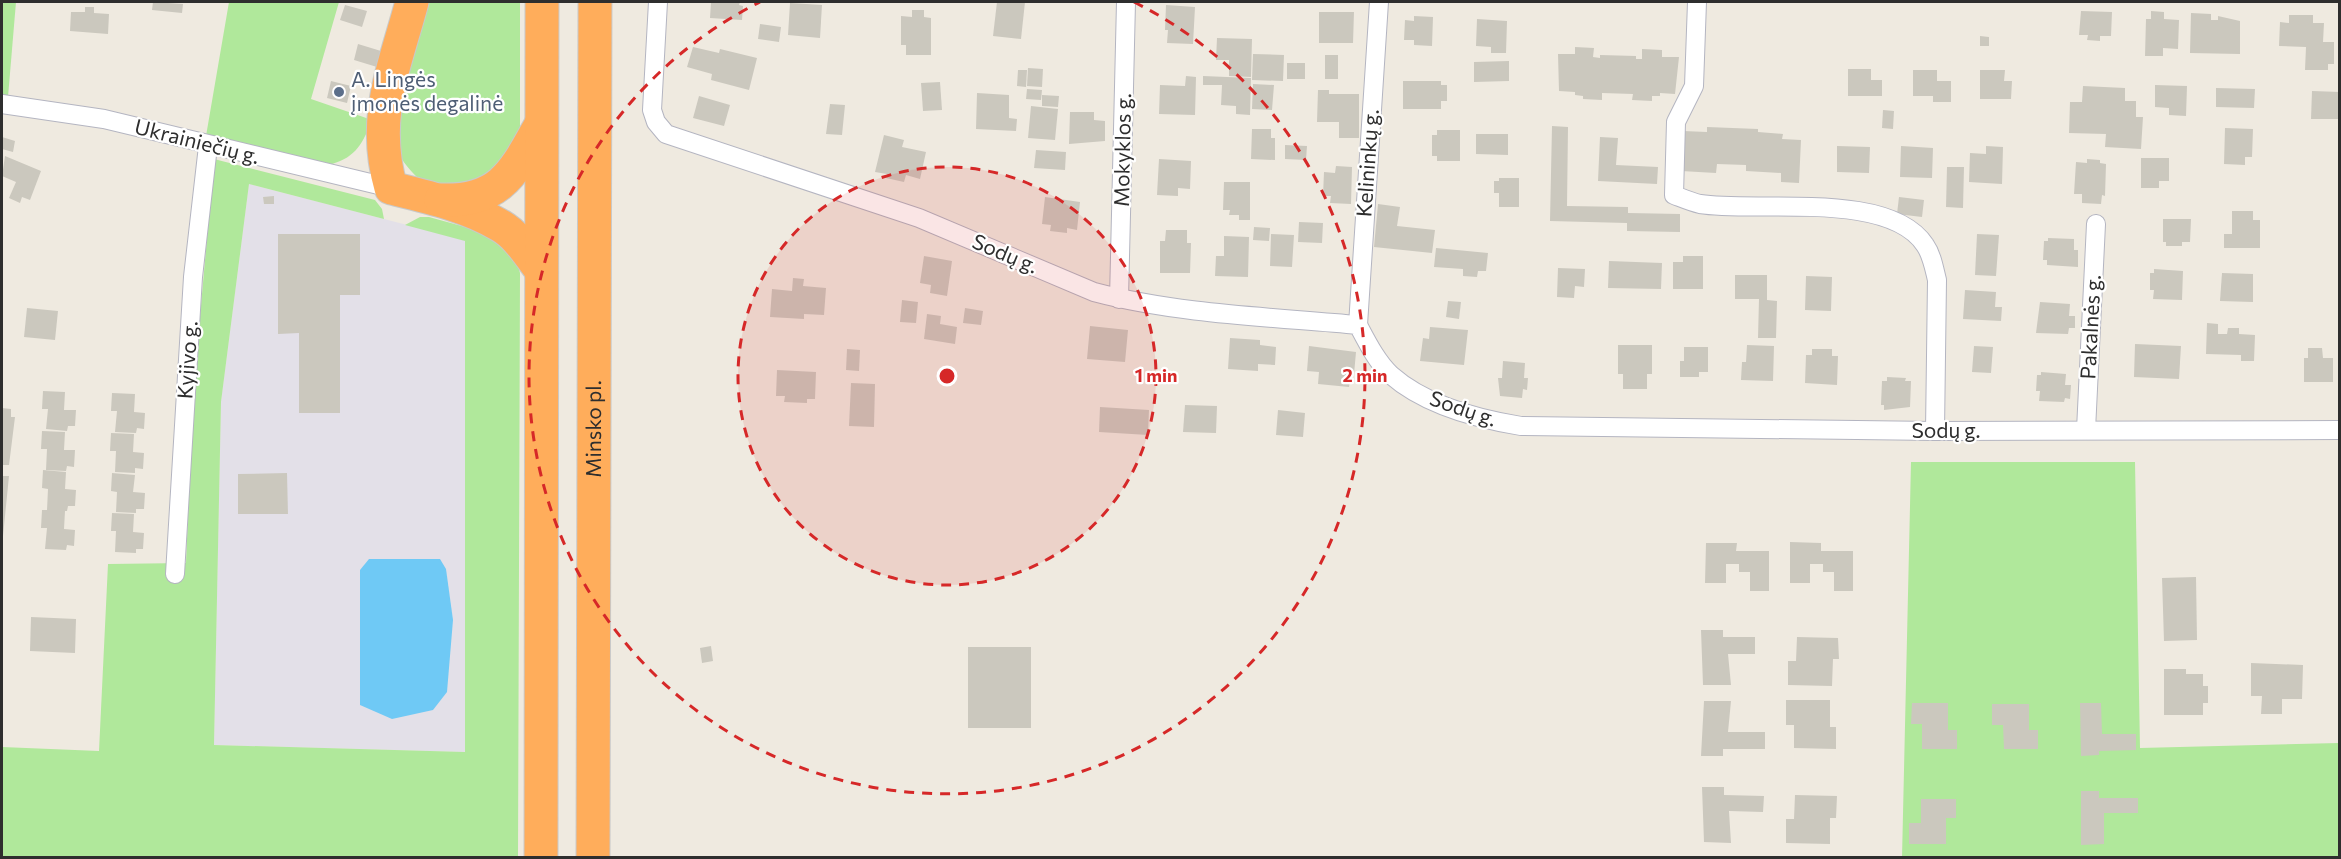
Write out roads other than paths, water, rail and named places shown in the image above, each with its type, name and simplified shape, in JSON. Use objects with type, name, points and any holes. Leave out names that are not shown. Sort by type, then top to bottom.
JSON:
[{"type":"highway","points":[[412,2],[384,105],[381,127],[382,148],[391,188],[436,200],[502,226],[518,240],[541,270]]},
{"type":"highway","points":[[541,858],[542,2]]},
{"type":"highway","name":"Minsko pl.","points":[[593,858],[596,2]]},
{"type":"highway","points":[[436,200],[477,198],[501,185],[515,171],[542,123]]},
{"type":"street","name":"Sodų g.","points":[[657,2],[652,110],[656,122],[666,134],[919,218],[1094,292],[1119,299],[1358,325],[1391,375],[1413,390],[1493,422],[1521,426],[1935,431],[2340,430]]},
{"type":"street","name":"Mokyklos g.","points":[[1119,299],[1126,2]]},
{"type":"street","name":"Kelininkų g.","points":[[1358,325],[1379,2]]},
{"type":"street","points":[[1697,2],[1694,86],[1676,122],[1674,195],[1698,204],[1745,207],[1809,206],[1858,211],[1887,219],[1914,233],[1925,244],[1933,260],[1937,280],[1935,431]]},
{"type":"street","name":"Ukrainiečių g.","points":[[2,104],[104,119],[208,146],[391,188]]},
{"type":"street","name":"Kyjivo g.","points":[[175,574],[193,277],[208,146]]},
{"type":"street","name":"Pakalnės g.","points":[[2086,430],[2097,224]]},
{"type":"water","points":[[369,559],[440,559],[446,569],[453,620],[447,692],[433,710],[392,719],[360,705],[360,570]]},
{"type":"place","name":"A. Lingės įmonės degalinė","points":[[339,92]]}]
